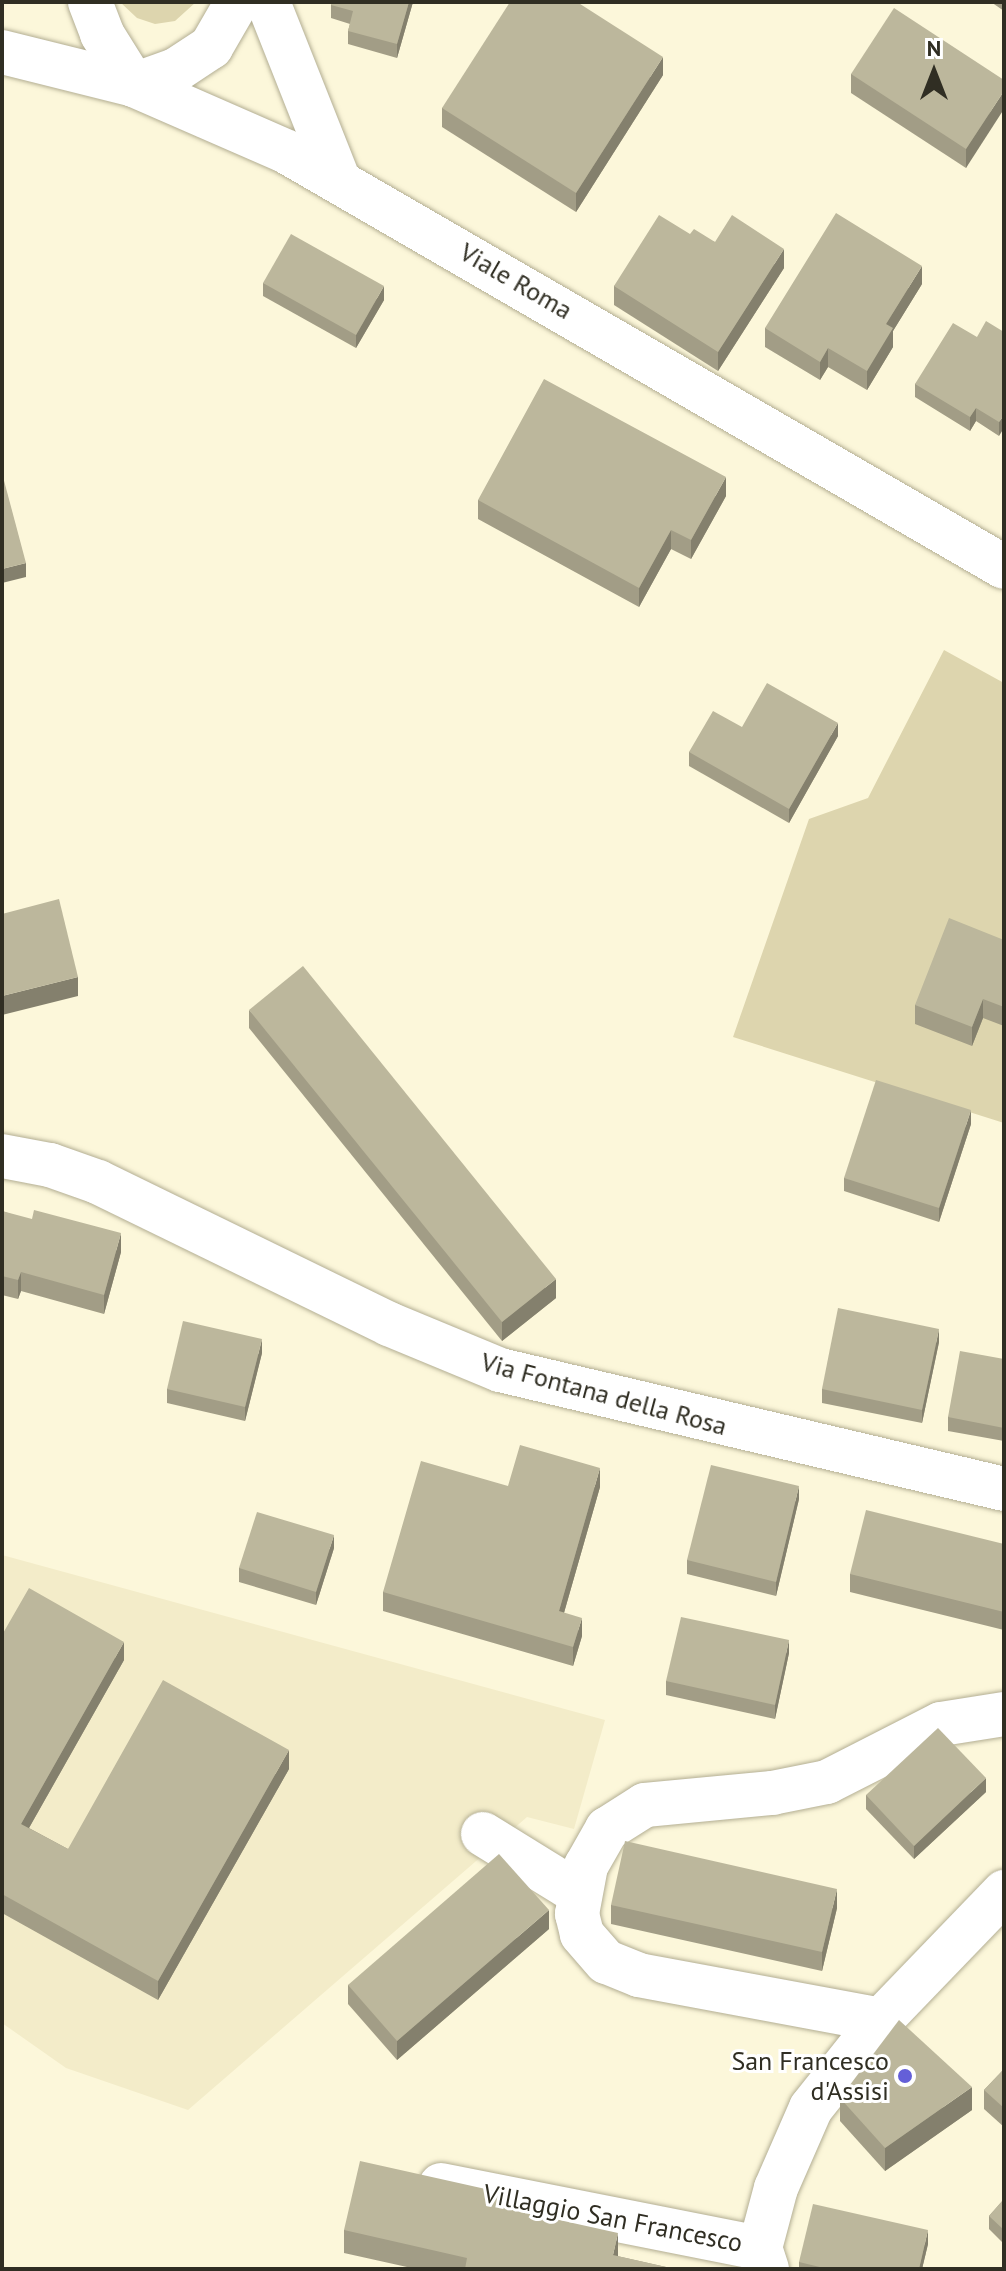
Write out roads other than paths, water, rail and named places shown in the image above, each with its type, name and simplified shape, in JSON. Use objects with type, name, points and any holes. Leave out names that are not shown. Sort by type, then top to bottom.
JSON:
[{"type":"main road","points":[[90,2],[102,34],[134,85],[176,70],[211,47],[237,2]]},
{"type":"main road","points":[[268,2],[338,179]]},
{"type":"main road","name":"Viale Roma","points":[[2,52],[134,85],[338,179],[1004,567]]},
{"type":"main road","name":"Via Fontana della Rosa","points":[[2,1156],[50,1165],[98,1182],[389,1324],[500,1370],[1004,1489]]},
{"type":"main road","points":[[881,2020],[619,1969],[593,1953],[582,1934],[577,1892],[607,1829],[636,1808],[827,1782],[941,1724],[1004,1714]]},
{"type":"main road","points":[[483,1834],[577,1892]]},
{"type":"main road","name":"Villaggio San Francesco","points":[[402,2177],[764,2258],[781,2171],[800,2127],[825,2088],[881,2020],[1004,1892]]},
{"type":"place","name":"San Francesco d'Assisi","points":[[905,2076]]}]
